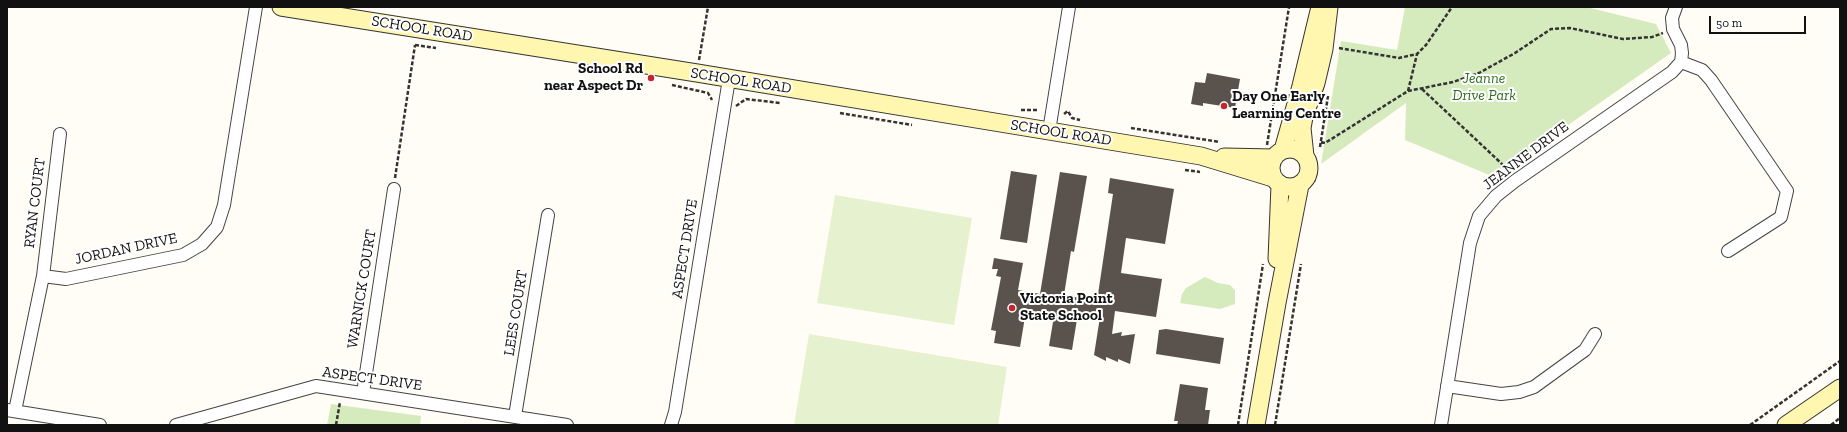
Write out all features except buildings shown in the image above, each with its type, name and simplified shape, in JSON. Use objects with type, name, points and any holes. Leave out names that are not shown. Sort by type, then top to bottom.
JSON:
[{"type":"street","name":"JORDAN DRIVE","points":[[43,276],[66,279],[183,255],[202,244],[216,227],[224,206],[256,7]]},
{"type":"street","name":"SCHOOL ROAD","points":[[281,7],[729,78],[1201,156],[1277,182]]},
{"type":"street","points":[[1049,131],[1069,7]]},
{"type":"street","points":[[1277,303],[1277,182],[1271,168],[1273,153],[1301,86],[1320,7]]},
{"type":"street","points":[[1305,156],[1302,128],[1324,49],[1329,7]]},
{"type":"street","points":[[1676,7],[1672,18],[1673,29],[1681,45],[1681,62],[1702,70],[1711,80],[1787,191],[1781,218],[1728,251]]},
{"type":"street","name":"JEANNE DRIVE","points":[[1440,425],[1470,243],[1479,216],[1496,196],[1515,181],[1672,72],[1681,62]]},
{"type":"street","name":"ASPECT DRIVE","points":[[671,425],[675,412],[729,78]]},
{"type":"street","name":"RYAN COURT","points":[[43,276],[60,134]]},
{"type":"street","points":[[1256,425],[1277,303],[1300,185],[1309,175],[1309,162],[1305,156],[1295,149],[1273,153]]},
{"type":"street","name":"SCHOOL ROAD","points":[[1201,156],[1273,153]]},
{"type":"street","points":[[1277,182],[1290,188],[1300,185]]},
{"type":"street","name":"WARNICK COURT","points":[[363,393],[394,189]]},
{"type":"street","name":"LEES COURT","points":[[515,416],[548,215]]},
{"type":"street","points":[[43,276],[11,410],[100,425]]},
{"type":"street","points":[[1447,386],[1501,394],[1519,392],[1534,387],[1585,350],[1595,334]]},
{"type":"street","name":"ASPECT DRIVE","points":[[179,425],[316,386],[567,425]]},
{"type":"street","points":[[1786,425],[1840,388]]},
{"type":"path","points":[[697,73],[708,7]]},
{"type":"path","points":[[1273,153],[1267,145],[1289,7]]},
{"type":"path","points":[[1408,91],[1417,54],[1426,45],[1452,7]]},
{"type":"path","points":[[1302,128],[1323,131],[1321,142],[1325,143],[1408,91],[1453,82],[1479,73],[1515,53],[1551,29],[1570,28],[1623,39],[1652,37],[1673,29]]},
{"type":"path","points":[[394,189],[415,45]]},
{"type":"path","points":[[1324,49],[1336,47],[1399,58],[1417,54]]},
{"type":"path","points":[[1422,89],[1501,162],[1515,181]]},
{"type":"path","points":[[731,106],[737,106],[746,99],[782,103]]},
{"type":"path","points":[[1064,114],[1068,111],[1072,118],[1084,121]]},
{"type":"path","points":[[832,112],[916,126]]},
{"type":"path","points":[[1124,127],[1225,143]]},
{"type":"path","points":[[1183,170],[1205,173]]},
{"type":"path","points":[[1238,425],[1264,259]]},
{"type":"path","points":[[1750,425],[1840,361]]},
{"type":"path","points":[[336,425],[342,390]]},
{"type":"path","points":[[1831,425],[1840,418]]},
{"type":"green space","name":"Jeanne Drive Park","points":[[1405,7],[1586,7],[1656,24],[1671,53],[1494,177],[1405,140],[1406,103],[1321,164],[1341,41],[1397,50]]},
{"type":"green space","points":[[835,195],[972,218],[954,325],[817,303]]},
{"type":"green space","points":[[1205,277],[1218,283],[1230,285],[1235,290],[1235,304],[1220,309],[1180,303],[1182,294],[1186,288]]},
{"type":"green space","points":[[809,334],[1007,367],[998,425],[794,425]]},
{"type":"green space","points":[[331,404],[421,416],[420,425],[327,425]]},
{"type":"place","name":"School Rd near Aspect Dr","points":[[651,78]]},
{"type":"place","name":"Day One Early Learning Centre","points":[[1224,106]]},
{"type":"place","name":"Victoria Point State School","points":[[1012,308]]}]
